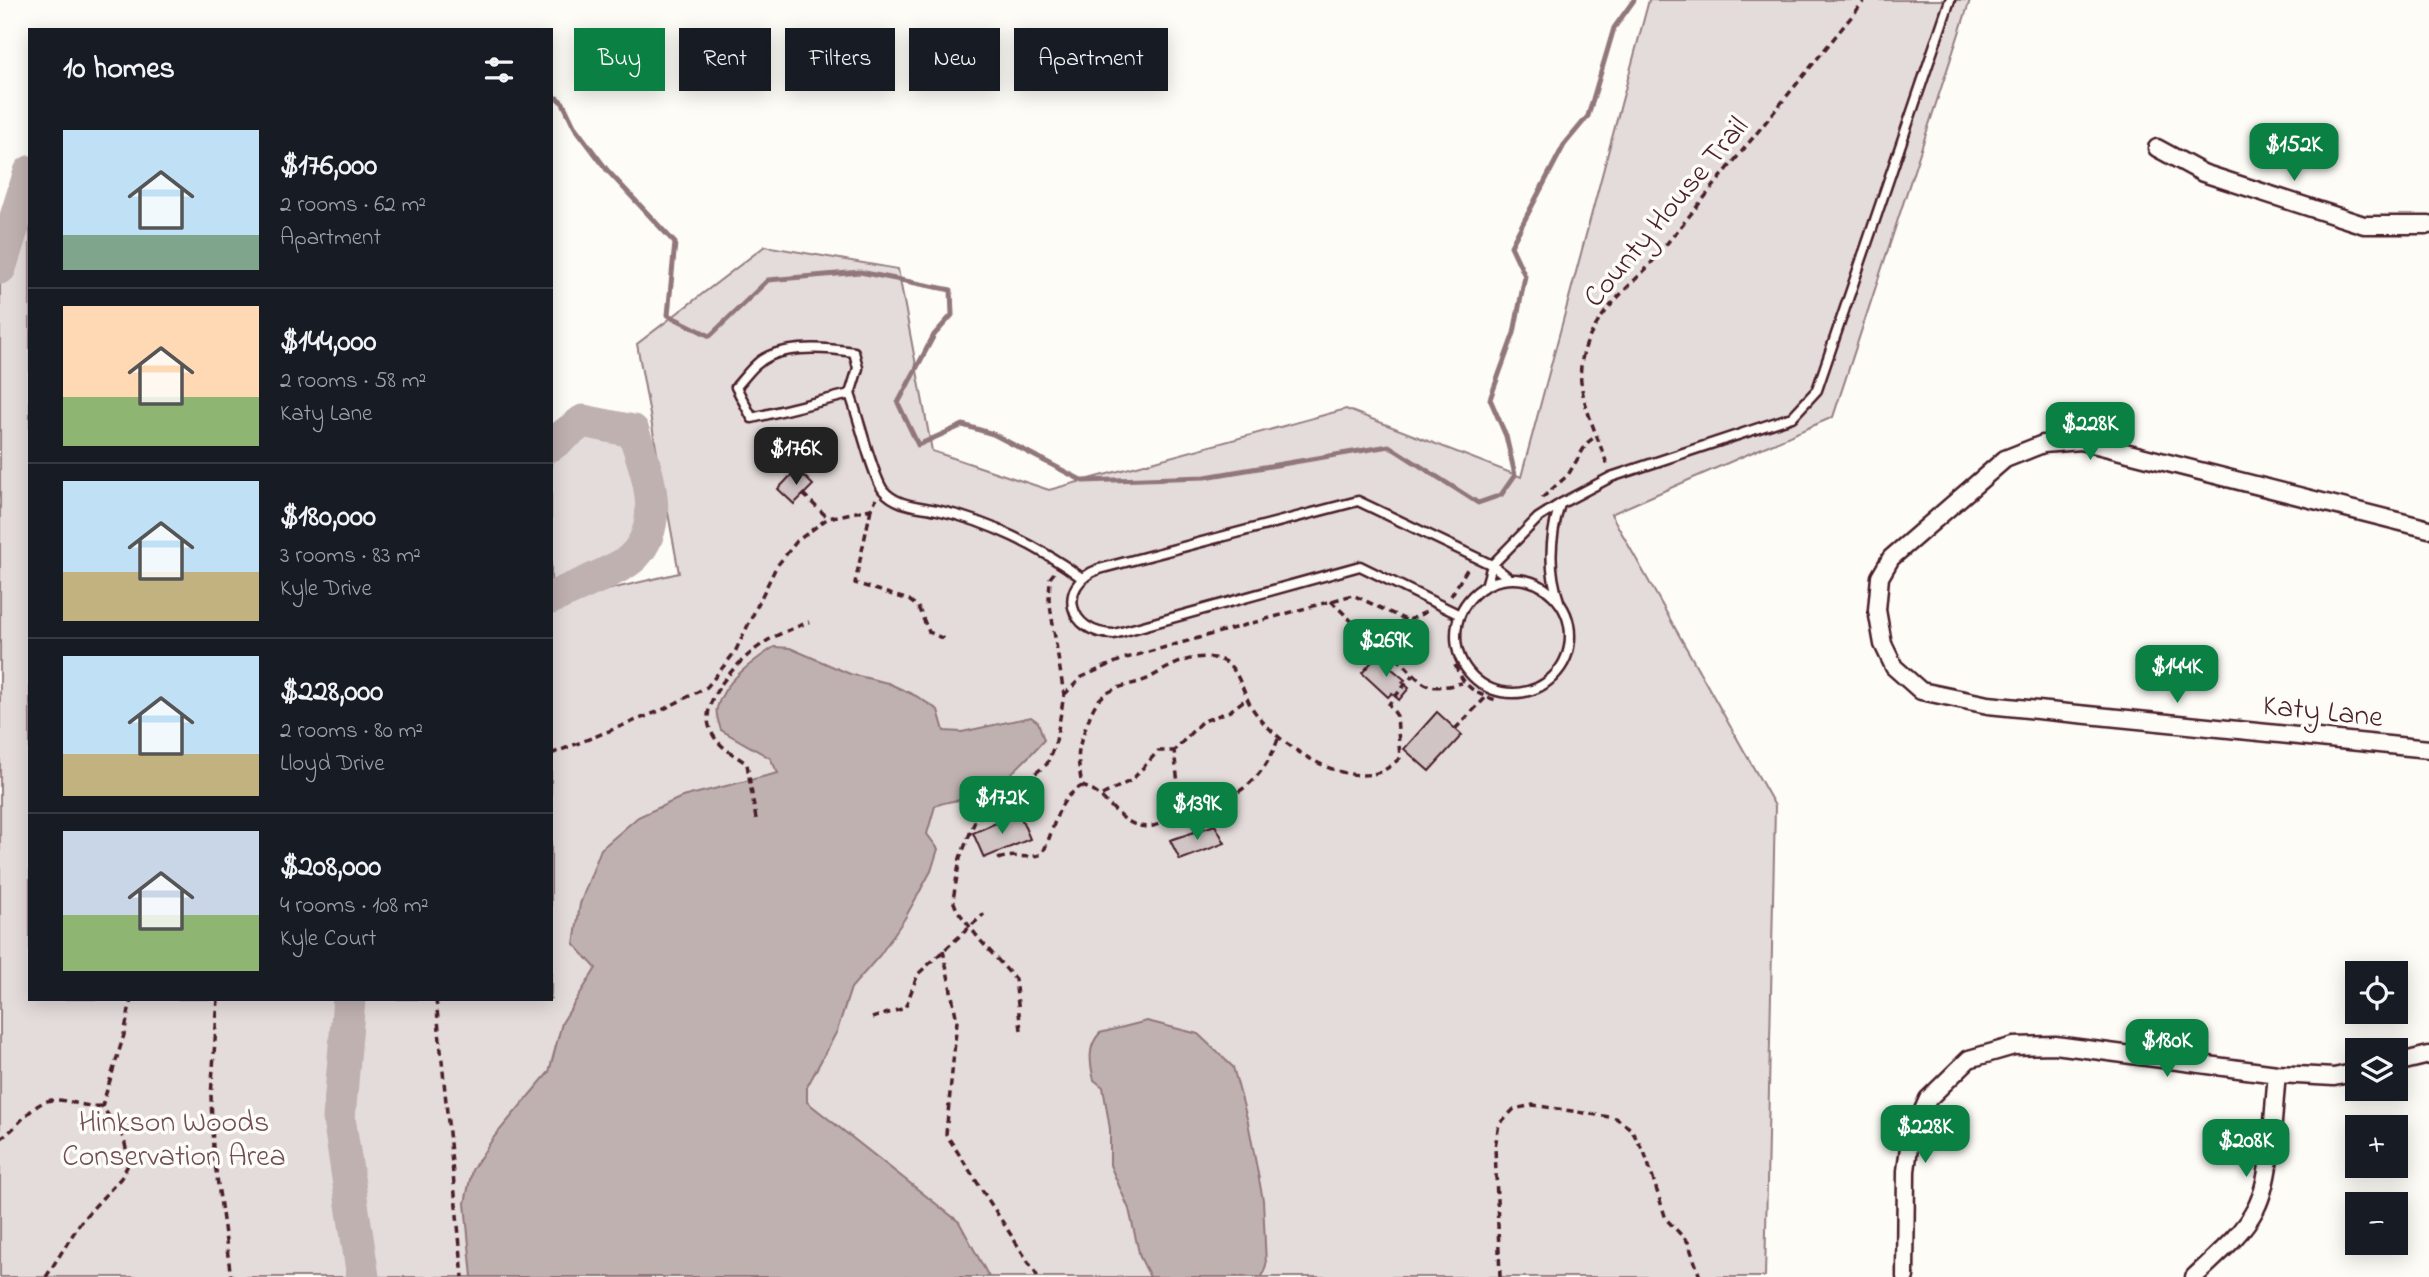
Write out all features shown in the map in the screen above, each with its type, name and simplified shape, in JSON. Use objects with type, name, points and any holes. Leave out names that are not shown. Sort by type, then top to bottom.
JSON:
[{"type":"street","points":[[2157,148],[2203,173],[2364,225],[2429,225]]},
{"type":"street","name":"Katy Lane","points":[[2429,529],[2081,441],[2043,444],[2005,459],[1891,558],[1880,577],[1877,610],[1883,644],[1894,667],[1921,691],[1988,705],[2429,749]]},
{"type":"street","points":[[1905,1277],[1906,1171],[1910,1139],[1928,1099],[1969,1059],[2014,1046],[2055,1045],[2277,1074],[2334,1077],[2345,1075]]},
{"type":"street","points":[[2408,1060],[2429,1055]]},
{"type":"street","points":[[2194,1277],[2235,1237],[2255,1209],[2263,1189],[2277,1074]]},
{"type":"lane","points":[[1486,586],[1492,565],[1538,518],[1560,504],[1611,477],[1792,417],[1818,390],[1950,0]]},
{"type":"lane","points":[[850,394],[752,418],[736,387],[751,369],[769,356],[832,348],[854,352],[858,368],[850,394],[881,487],[893,500],[961,515],[992,527],[1061,563],[1082,578]]},
{"type":"lane","points":[[1460,615],[1360,566],[1114,634],[1098,634],[1080,623],[1074,610],[1075,588],[1082,578],[1099,569],[1358,501],[1492,565],[1510,579]]},
{"type":"lane","points":[[1560,504],[1555,522],[1552,581],[1568,620],[1570,638],[1567,656],[1558,672],[1545,684],[1528,692],[1510,694],[1493,690],[1477,681],[1465,667],[1457,650],[1456,632],[1460,615],[1471,598],[1486,586],[1510,579],[1529,582],[1546,590],[1560,604]]},
{"type":"path","name":"County House Trail","points":[[1611,477],[1581,382],[1582,360],[1588,340],[1610,304],[1647,268],[1865,0]]},
{"type":"path","points":[[881,487],[871,509],[855,584],[909,600],[918,607],[929,632],[944,639]]},
{"type":"path","points":[[803,495],[828,518]]},
{"type":"path","points":[[553,753],[662,710],[707,687],[735,652],[776,567],[797,541],[828,518],[871,509]]},
{"type":"path","points":[[1021,1030],[1015,979],[957,910],[953,900],[966,837],[975,821],[1047,764],[1056,741],[1063,695],[1049,599],[1050,578],[1061,563]]},
{"type":"path","points":[[1063,695],[1082,677],[1124,659],[1353,595],[1410,621],[1394,656]]},
{"type":"path","points":[[1331,601],[1371,640],[1409,668],[1416,680],[1440,688],[1462,683]]},
{"type":"path","points":[[756,819],[747,764],[721,744],[711,731],[708,715],[710,704],[731,672],[748,655],[764,643],[808,622]]},
{"type":"path","points":[[1082,786],[1078,744],[1091,710],[1110,691],[1151,677],[1162,668],[1183,660],[1206,657],[1224,660],[1233,669],[1247,699],[1278,739],[1325,766],[1360,776],[1376,774],[1400,758],[1397,716],[1389,704],[1413,676]]},
{"type":"path","points":[[1455,665],[1462,683],[1485,697],[1499,701]]},
{"type":"path","points":[[1455,729],[1493,690]]},
{"type":"path","points":[[1102,795],[1132,780],[1158,751],[1174,751],[1201,722],[1230,712],[1247,699]]},
{"type":"path","points":[[1174,751],[1180,799],[1193,807],[1214,803],[1241,792],[1265,768],[1278,739]]},
{"type":"path","points":[[1082,786],[1102,795],[1120,817],[1143,827],[1163,823],[1179,813],[1190,812],[1193,807]]},
{"type":"path","points":[[998,859],[1042,854],[1060,804],[1072,791],[1082,786]]},
{"type":"path","points":[[872,1018],[905,1008],[918,974],[984,914]]},
{"type":"path","points":[[943,950],[957,1021],[946,1134],[1038,1277]]},
{"type":"path","points":[[102,1106],[124,1035],[131,1001]]},
{"type":"path","points":[[218,1001],[211,1096],[213,1149],[231,1277]]},
{"type":"path","points":[[436,1001],[463,1277]]},
{"type":"path","points":[[0,1139],[12,1132],[37,1106],[50,1100],[91,1107],[102,1106]]},
{"type":"path","points":[[1500,1277],[1494,1147],[1499,1124],[1514,1109],[1533,1105],[1616,1118],[1632,1129],[1645,1154],[1666,1219],[1688,1242],[1699,1277]]},
{"type":"path","points":[[46,1277],[82,1220],[121,1178],[129,1163],[124,1139],[102,1106]]},
{"type":"green space","name":"Hinkson Woods Conservation Area","points":[[1649,0],[1970,0],[1833,417],[1611,514],[1775,806],[1765,1277],[370,1277],[345,1052],[339,1118],[363,1277],[0,1277],[0,268],[28,178],[28,1001],[553,1001],[553,603],[679,573],[637,344],[765,246],[898,269],[932,451],[1049,490],[1346,409],[1521,477]]},
{"type":"green space","points":[[583,421],[633,431],[648,479],[652,513],[643,543],[633,557],[607,573],[553,597],[553,444]]},
{"type":"shaded area","points":[[774,647],[790,648],[850,674],[888,683],[916,696],[938,710],[944,731],[962,732],[1031,717],[1038,722],[1044,740],[1005,779],[977,795],[935,806],[927,834],[938,849],[931,871],[905,918],[880,955],[851,988],[837,1031],[807,1087],[807,1102],[959,1222],[989,1277],[472,1277],[465,1203],[472,1170],[494,1137],[549,1072],[562,1023],[596,968],[574,944],[580,904],[601,849],[638,817],[682,797],[778,773],[770,758],[721,730],[716,713],[720,698],[732,681]]},
{"type":"shaded area","points":[[1147,1021],[1198,1034],[1233,1067],[1248,1122],[1263,1200],[1266,1265],[1262,1277],[1150,1277],[1140,1257],[1129,1209],[1110,1165],[1110,1129],[1103,1087],[1094,1080],[1091,1055],[1093,1044],[1100,1033]]},
{"type":"building","points":[[797,469],[813,485],[794,504],[778,489]]},
{"type":"building","points":[[1377,656],[1405,680],[1402,682],[1409,688],[1399,700],[1392,693],[1388,697],[1362,673]]},
{"type":"building","points":[[1437,712],[1462,735],[1429,771],[1404,749]]},
{"type":"building","points":[[1019,813],[1030,839],[984,858],[973,833]]},
{"type":"building","points":[[1215,825],[1225,843],[1180,860],[1170,840]]},
{"type":"waterway","points":[[553,98],[563,103],[574,126],[607,170],[675,243],[668,315],[710,336],[768,280],[860,272],[951,290],[952,315],[934,335],[898,403],[918,445],[963,425],[993,434],[1083,481],[1205,477],[1389,446],[1478,503],[1501,495],[1515,475],[1506,436],[1490,399],[1514,333],[1525,276],[1511,246],[1564,145],[1588,116],[1614,28],[1634,0]]},
{"type":"waterway","points":[[0,268],[28,178]]},
{"type":"waterway","points":[[553,444],[583,421],[633,431],[648,479],[652,513],[643,543],[633,557],[607,573],[553,597]]},
{"type":"waterway","points":[[349,1001],[339,1118],[363,1277]]}]
